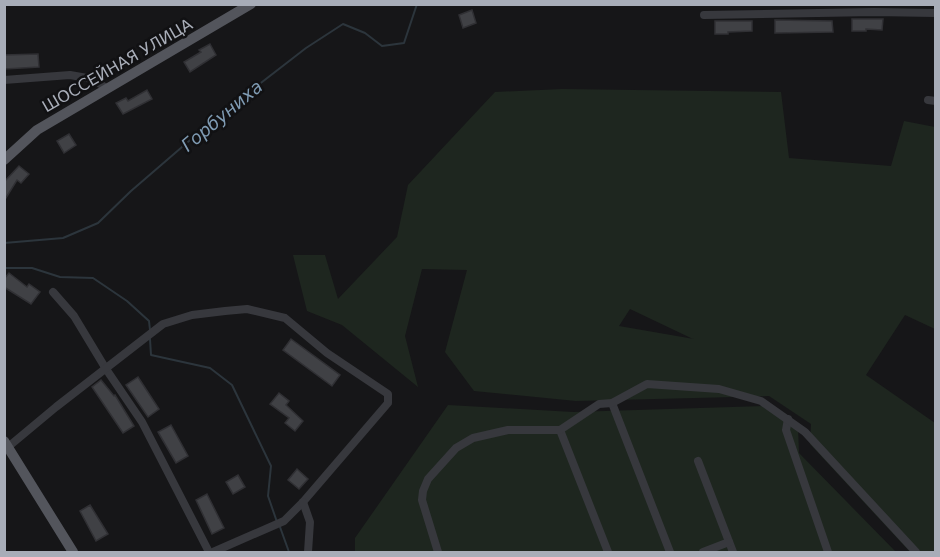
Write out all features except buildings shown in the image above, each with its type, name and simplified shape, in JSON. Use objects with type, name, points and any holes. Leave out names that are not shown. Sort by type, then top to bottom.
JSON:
[{"type":"main road","name":"ШОССЕЙНАЯ УЛИЦА","points":[[4,160],[37,130],[251,4]]},
{"type":"main road","points":[[6,444],[73,552]]},
{"type":"street","points":[[704,15],[936,13]]},
{"type":"street","points":[[4,80],[70,75],[93,79],[106,88]]},
{"type":"street","points":[[6,444],[56,407],[106,369],[164,324],[192,315],[225,311],[248,309],[285,318],[327,353],[388,394],[388,404],[284,521],[211,552],[142,422],[106,369],[74,316],[53,292]]},
{"type":"street","points":[[438,552],[422,500],[423,491],[428,480],[456,448],[473,438],[508,429],[560,430],[599,404],[612,403],[647,384],[719,389],[761,401],[806,432],[916,552]]},
{"type":"street","points":[[612,403],[670,552]]},
{"type":"street","points":[[788,419],[786,430],[828,552]]},
{"type":"street","points":[[560,430],[608,552]]},
{"type":"street","points":[[698,461],[733,552]]},
{"type":"street","points":[[303,502],[310,522],[308,552]]},
{"type":"street","points":[[703,552],[729,542]]},
{"type":"shaded area","points":[[562,89],[781,92],[789,158],[891,166],[904,121],[935,127],[935,329],[905,315],[866,375],[935,423],[935,552],[910,552],[810,444],[811,424],[769,396],[576,401],[474,391],[445,352],[467,270],[422,269],[405,336],[418,387],[342,325],[307,311],[293,255],[325,255],[338,299],[397,237],[408,185],[495,92]],"holes":[[[630,309],[692,339],[619,326]]]},
{"type":"shaded area","points":[[448,405],[573,412],[764,406],[798,427],[799,453],[896,552],[355,552],[355,538]]},
{"type":"waterway","name":"Горбуниха","points":[[4,243],[63,238],[98,223],[131,191],[218,116],[306,48],[343,24],[365,33],[382,46],[404,43],[417,4]]},
{"type":"waterway","name":"Горбуниха","points":[[4,268],[32,268],[60,277],[93,278],[127,301],[149,321],[150,330]]},
{"type":"waterway","name":"Горбуниха","points":[[150,339],[151,355],[210,368],[232,385],[271,466],[268,496],[277,522]]},
{"type":"waterway","name":"Горбуниха","points":[[280,527],[289,552]]}]
